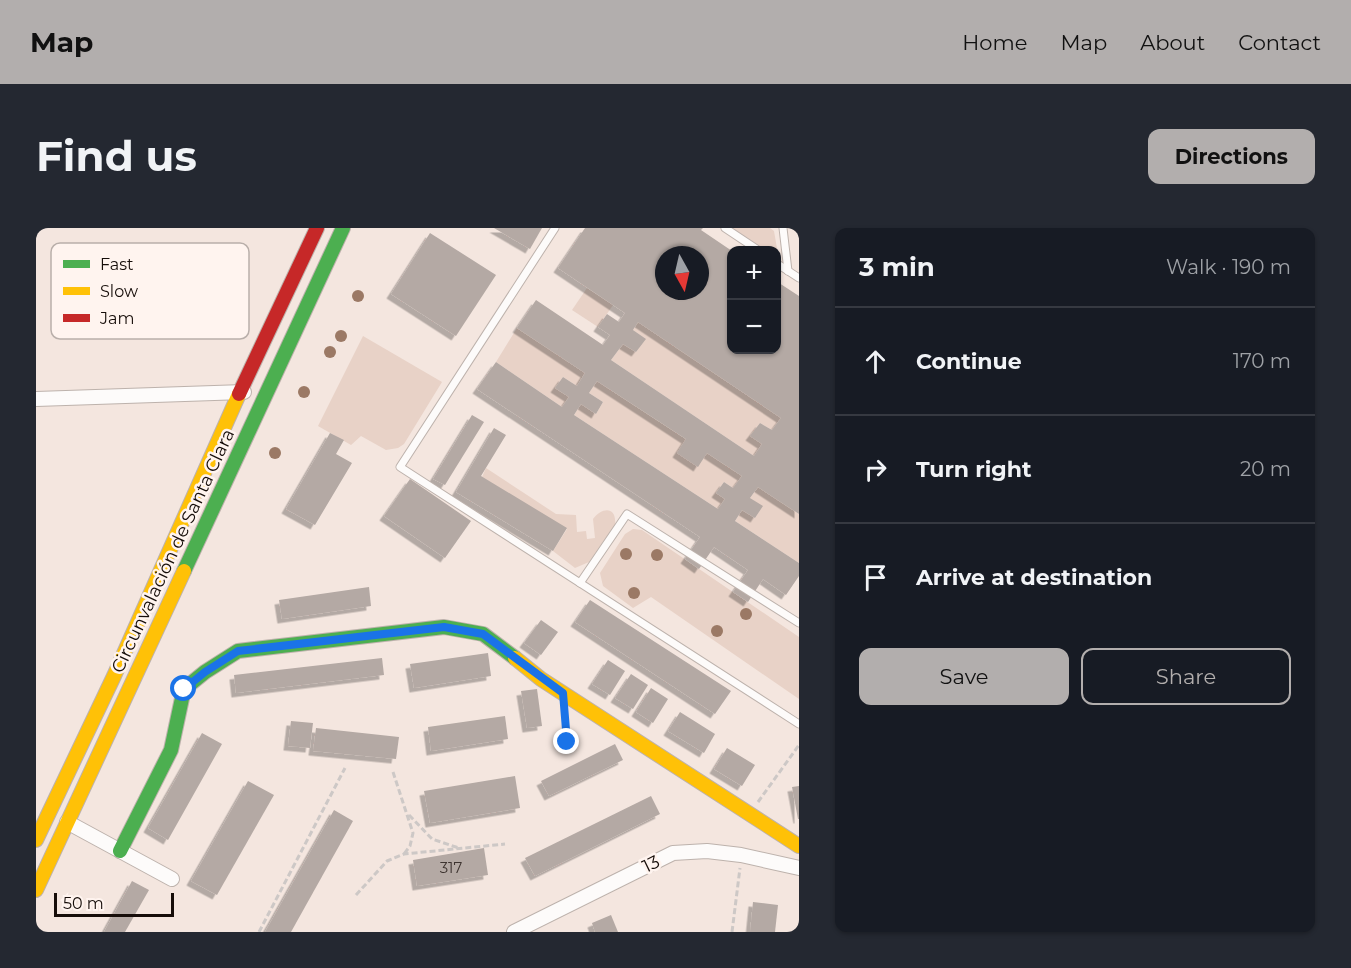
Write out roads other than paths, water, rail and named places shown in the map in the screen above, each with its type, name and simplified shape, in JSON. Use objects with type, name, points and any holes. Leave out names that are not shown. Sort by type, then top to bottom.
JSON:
[{"type":"main road","name":"Circunvalación de Santa Clara","points":[[36,840],[95,717],[240,392],[317,228]]},
{"type":"main road","name":"Circunvalación de Santa Clara","points":[[36,890],[343,228]]},
{"type":"main road","points":[[120,851],[171,750],[184,689],[205,672],[238,651],[444,627],[483,634],[563,693],[799,846]]},
{"type":"main road","points":[[95,717],[104,721],[108,733]]},
{"type":"street","points":[[36,399],[267,391]]},
{"type":"street","points":[[67,822],[172,879]]},
{"type":"street","name":"13","points":[[514,932],[673,853],[707,850],[799,868]]},
{"type":"lane","points":[[555,228],[400,467],[799,724]]},
{"type":"lane","points":[[725,228],[752,246]]},
{"type":"lane","points":[[783,228],[788,270]]},
{"type":"lane","points":[[781,266],[799,278]]},
{"type":"lane","points":[[580,583],[627,514],[799,623]]}]
